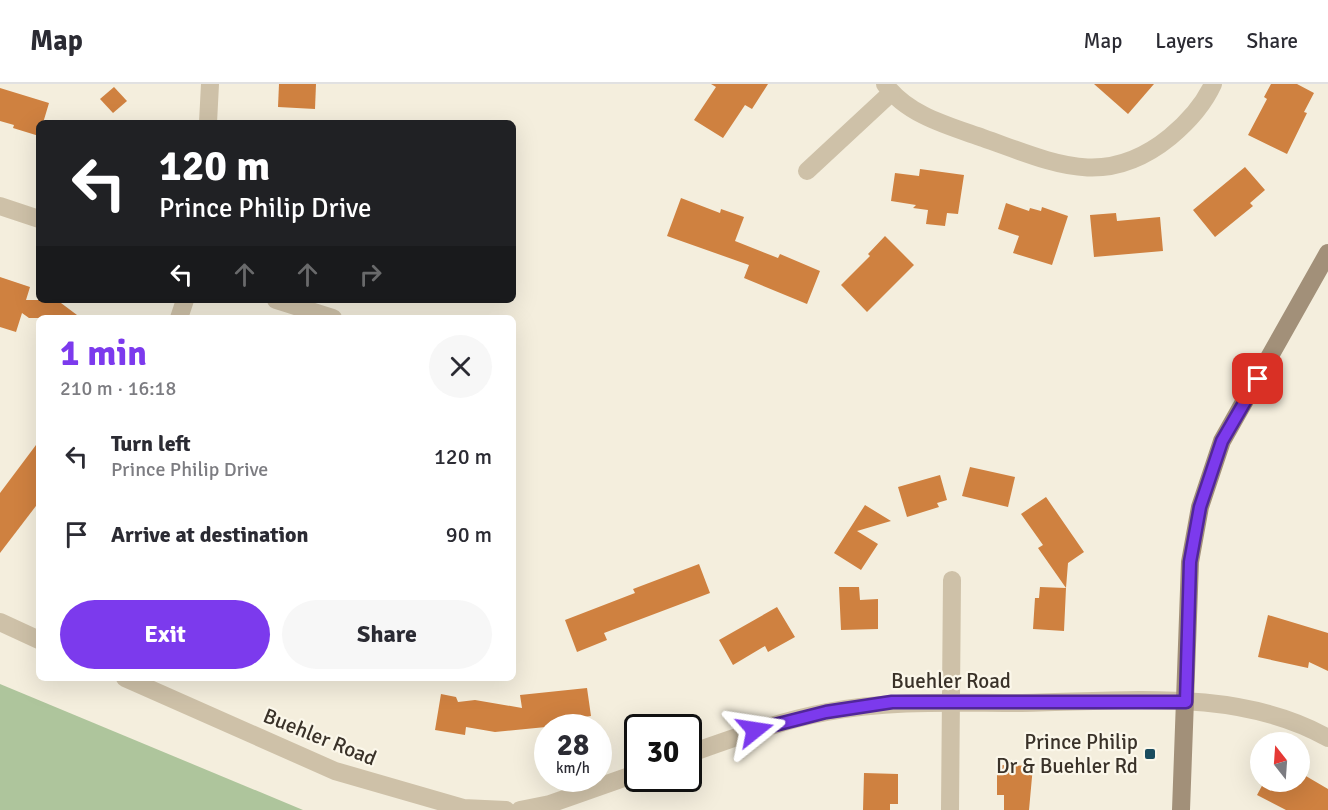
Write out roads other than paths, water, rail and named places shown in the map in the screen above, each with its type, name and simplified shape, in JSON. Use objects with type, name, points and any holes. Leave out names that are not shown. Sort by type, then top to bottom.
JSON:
[{"type":"street","points":[[208,120],[210,84]]},
{"type":"street","points":[[807,171],[888,88],[910,107],[940,123],[1056,164],[1092,169],[1123,164],[1151,152],[1191,120],[1213,84]]},
{"type":"street","points":[[0,206],[36,218]]},
{"type":"street","points":[[1181,810],[1190,562],[1200,507],[1222,441],[1328,253]]},
{"type":"street","points":[[286,303],[324,315]]},
{"type":"street","points":[[950,810],[952,580]]},
{"type":"street","points":[[0,622],[36,639]]},
{"type":"street","name":"Buehler Road","points":[[132,681],[335,771],[463,809],[506,810]]},
{"type":"street","name":"Buehler Road","points":[[702,749],[755,730],[826,712],[892,702],[1186,702],[1253,710],[1310,728],[1328,738]]},
{"type":"street","points":[[520,810],[550,804],[624,777]]},
{"type":"place","name":"Prince Philip Dr & Buehler Rd","points":[[1150,754]]}]
